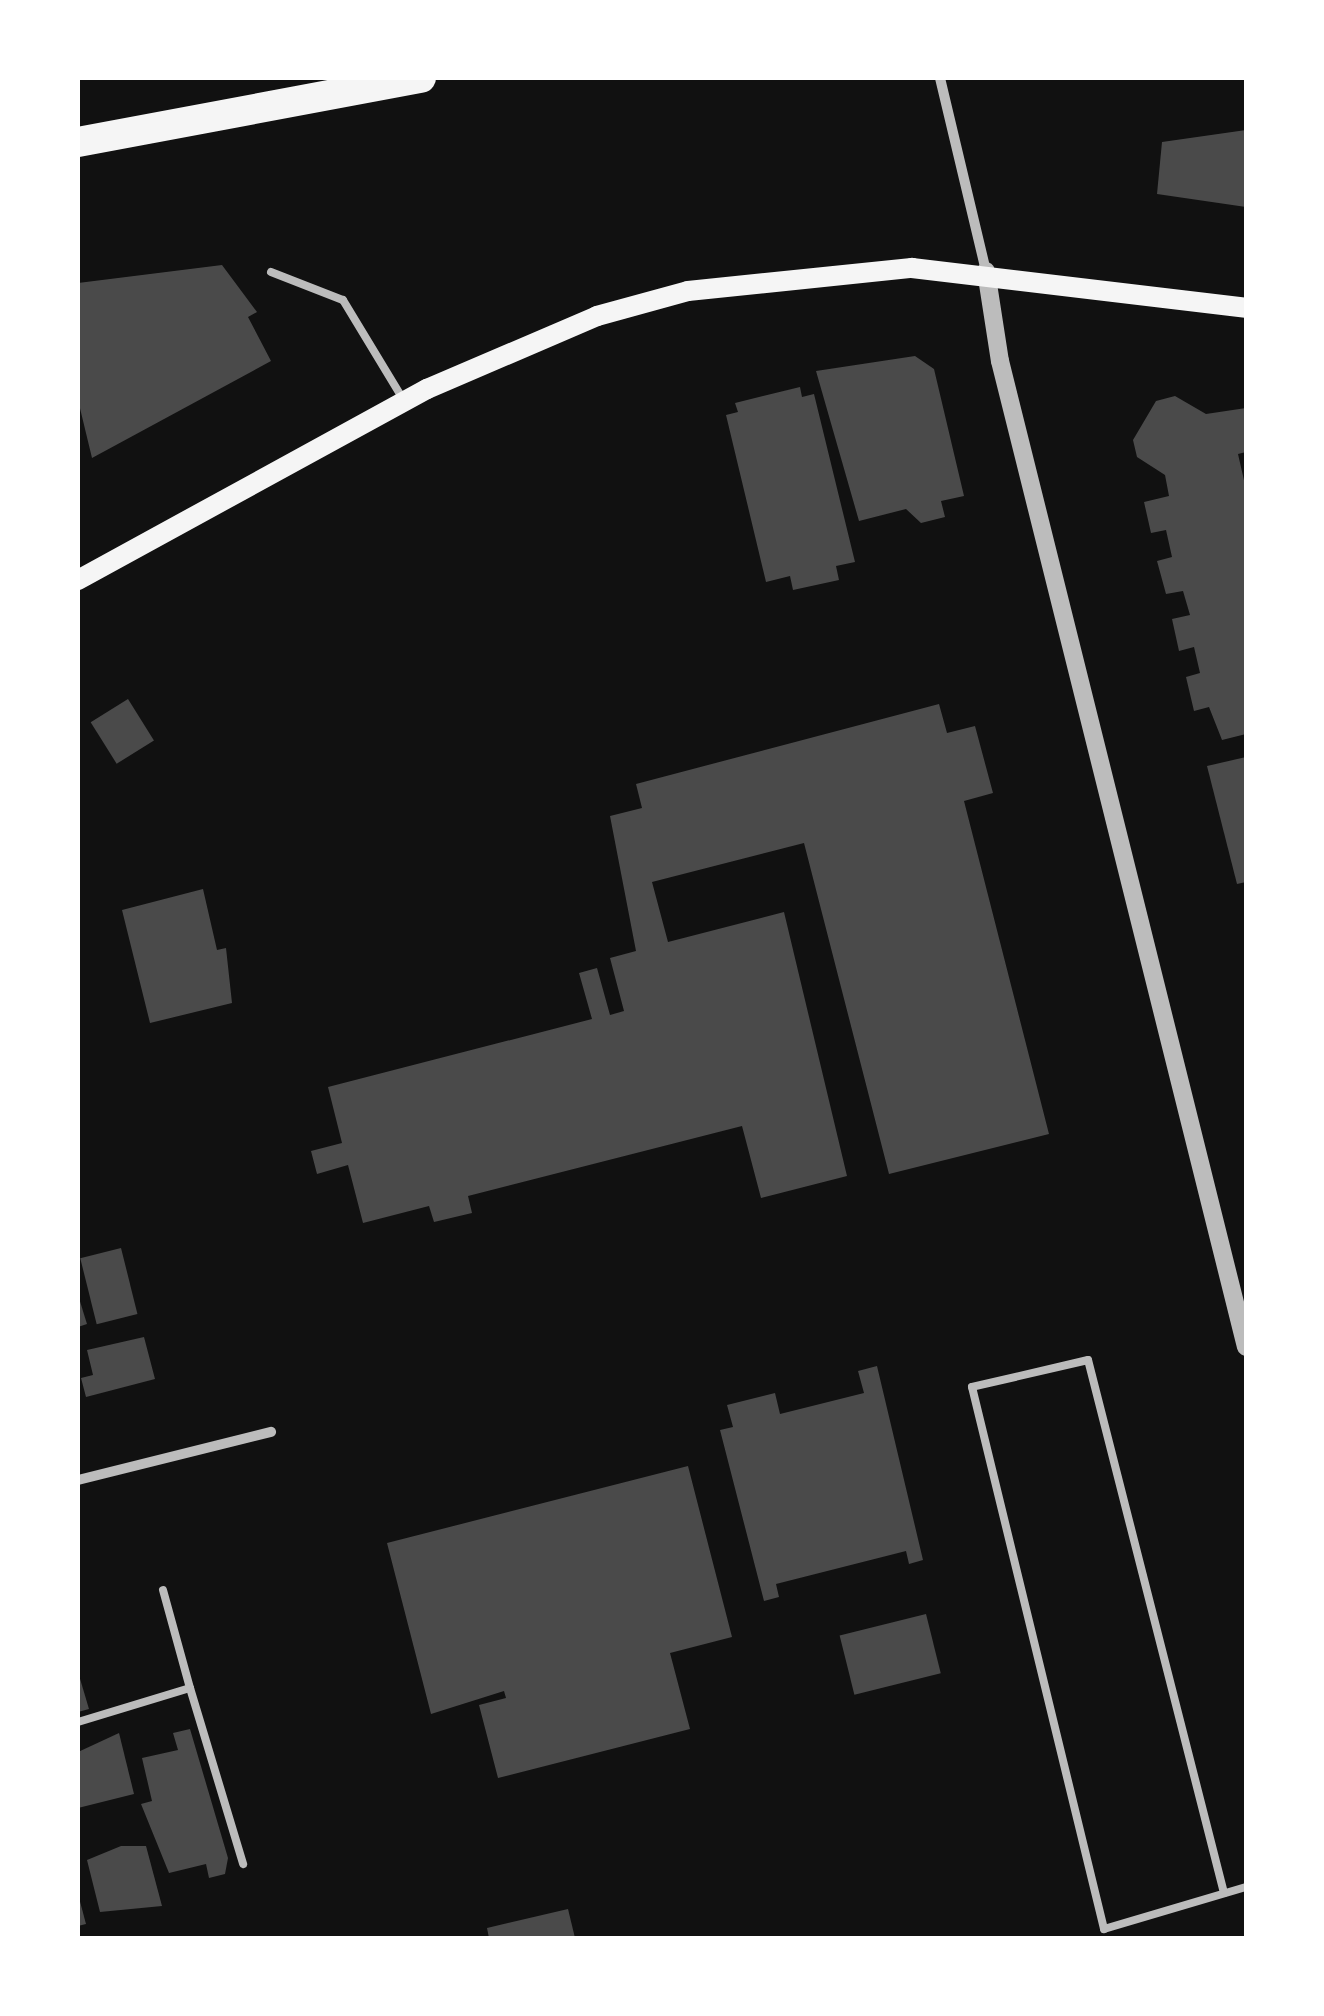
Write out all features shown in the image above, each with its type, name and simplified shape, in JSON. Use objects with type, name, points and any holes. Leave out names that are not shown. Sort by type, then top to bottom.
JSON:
[{"type":"highway","points":[[78,142],[421,78]]},
{"type":"main road","points":[[78,580],[405,402],[546,336],[688,291],[888,267],[986,272],[1246,308]]},
{"type":"street","points":[[940,78],[986,272],[1000,362],[1246,1348]]},
{"type":"street","points":[[78,1480],[272,1432]]},
{"type":"lane","points":[[270,272],[343,300],[405,402]]},
{"type":"lane","points":[[1224,1893],[1088,1360],[972,1387],[1104,1930],[1246,1887]]},
{"type":"lane","points":[[163,1590],[243,1864]]},
{"type":"lane","points":[[78,1722],[190,1688]]},
{"type":"building","points":[[1246,130],[1246,207],[1157,194],[1162,142]]},
{"type":"building","points":[[222,265],[257,312],[248,317],[271,361],[92,458],[78,400],[78,283]]},
{"type":"building","points":[[915,356],[934,369],[964,496],[941,501],[945,517],[921,523],[906,509],[859,521],[816,371]]},
{"type":"building","points":[[800,387],[802,397],[814,394],[855,562],[836,566],[839,580],[793,590],[790,576],[766,582],[726,415],[738,412],[735,403]]},
{"type":"building","points":[[1175,396],[1206,414],[1246,408],[1246,452],[1238,454],[1246,489],[1246,734],[1222,740],[1209,707],[1194,711],[1186,677],[1200,673],[1194,647],[1179,651],[1172,619],[1190,615],[1183,591],[1166,594],[1157,561],[1172,557],[1166,530],[1151,533],[1144,502],[1169,496],[1165,475],[1137,457],[1133,440],[1156,401]]},
{"type":"building","points":[[128,699],[154,741],[117,764],[91,722]]},
{"type":"building","points":[[939,704],[947,733],[975,726],[993,793],[964,801],[1049,1134],[889,1174],[804,843],[652,882],[668,942],[784,912],[847,1176],[761,1198],[742,1126],[468,1196],[472,1213],[434,1222],[429,1206],[363,1223],[348,1165],[317,1174],[311,1151],[342,1143],[328,1087],[592,1019],[579,973],[597,968],[610,1015],[624,1011],[610,958],[636,951],[610,816],[642,808],[636,784]]},
{"type":"building","points":[[1246,757],[1246,882],[1237,884],[1207,766]]},
{"type":"building","points":[[203,889],[217,950],[226,948],[232,1003],[150,1023],[122,910]]},
{"type":"building","points":[[121,1248],[137,1314],[97,1324],[80,1258]]},
{"type":"building","points":[[78,1295],[87,1324],[78,1327]]},
{"type":"building","points":[[144,1337],[155,1379],[86,1397],[81,1378],[93,1375],[87,1350]]},
{"type":"building","points":[[877,1366],[923,1560],[909,1564],[906,1551],[776,1584],[779,1597],[764,1601],[720,1430],[733,1427],[727,1405],[775,1393],[780,1414],[864,1393],[858,1371]]},
{"type":"building","points":[[688,1466],[732,1637],[670,1653],[690,1729],[498,1778],[479,1705],[506,1698],[504,1691],[431,1714],[387,1543]]},
{"type":"building","points":[[926,1614],[941,1673],[854,1695],[840,1636]]},
{"type":"building","points":[[78,1672],[89,1709],[78,1712]]},
{"type":"building","points":[[190,1729],[228,1858],[225,1874],[209,1878],[206,1864],[169,1873],[141,1804],[152,1801],[142,1758],[178,1750],[173,1733]]},
{"type":"building","points":[[119,1733],[134,1794],[78,1808],[78,1752]]},
{"type":"building","points":[[121,1846],[146,1846],[162,1906],[100,1912],[87,1860]]},
{"type":"building","points":[[78,1894],[86,1924],[78,1926]]},
{"type":"building","points":[[568,1909],[575,1938],[489,1938],[487,1928]]}]
